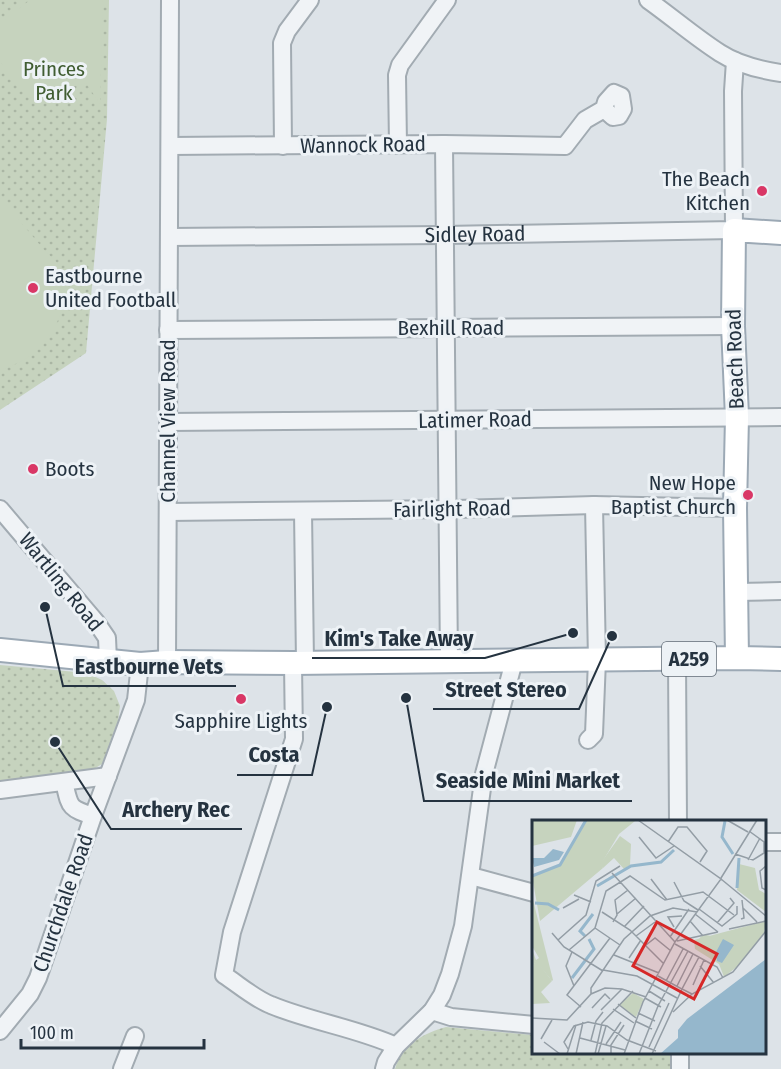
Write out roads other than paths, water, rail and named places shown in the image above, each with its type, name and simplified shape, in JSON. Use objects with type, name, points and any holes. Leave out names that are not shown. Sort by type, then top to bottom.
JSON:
[{"type":"main road","name":"Sidley Road","points":[[734,230],[781,233]]},
{"type":"main road","name":"Beach Road","points":[[734,230],[737,658]]},
{"type":"main road","name":"A259","points":[[0,650],[140,664],[781,659]]},
{"type":"street","name":"Channel View Road","points":[[167,662],[170,0]]},
{"type":"street","points":[[284,146],[282,43],[287,31],[310,0]]},
{"type":"street","points":[[398,145],[397,75],[400,64],[447,0]]},
{"type":"street","points":[[648,0],[720,53],[735,61],[781,74]]},
{"type":"street","name":"Beach Road","points":[[734,230],[733,91],[735,61]]},
{"type":"street","name":"Wannock Road","points":[[170,147],[444,144],[565,146],[585,120],[604,109]]},
{"type":"street","points":[[444,144],[449,662]]},
{"type":"street","name":"Sidley Road","points":[[169,237],[734,230]]},
{"type":"street","name":"Bexhill Road","points":[[168,330],[733,326]]},
{"type":"street","name":"Latimer Road","points":[[168,422],[781,417]]},
{"type":"street","points":[[588,740],[594,734],[597,660],[594,505]]},
{"type":"street","name":"Fairlight Road","points":[[168,512],[594,505],[735,508]]},
{"type":"street","name":"Wartling Road","points":[[0,509],[96,622],[107,639],[108,660]]},
{"type":"street","points":[[303,511],[299,663],[294,739],[232,932],[224,975],[269,1004],[396,1046]]},
{"type":"street","points":[[737,592],[781,591]]},
{"type":"street","points":[[677,659],[678,820]]},
{"type":"street","points":[[384,1069],[396,1046],[432,1011],[442,995],[450,974],[463,926],[484,774],[514,661]]},
{"type":"street","name":"Churchdale Road","points":[[0,1031],[30,994],[38,978],[93,816],[136,700],[140,664]]},
{"type":"street","points":[[0,790],[108,776]]},
{"type":"street","points":[[64,782],[69,804],[77,811],[93,816]]},
{"type":"street","points":[[471,876],[532,892]]},
{"type":"street","points":[[432,1011],[451,1017],[532,1024]]},
{"type":"street","points":[[122,1069],[135,1036]]},
{"type":"place","name":"The Beach Kitchen","points":[[762,191]]},
{"type":"place","name":"Eastbourne United Football","points":[[33,288]]},
{"type":"place","name":"Boots","points":[[33,469]]},
{"type":"place","name":"New Hope Baptist Church","points":[[748,495]]},
{"type":"place","name":"Eastbourne Vets","points":[[45,607]]},
{"type":"place","name":"Kim's Take Away","points":[[573,633]]},
{"type":"place","name":"Street Stereo","points":[[612,636]]},
{"type":"place","name":"Seaside Mini Market","points":[[406,698]]},
{"type":"place","name":"Sapphire Lights","points":[[241,699]]},
{"type":"place","name":"Costa","points":[[327,707]]},
{"type":"place","name":"Archery Rec","points":[[55,742]]},
{"type":"park label","name":"Princes Park","points":[[54,81]]}]
